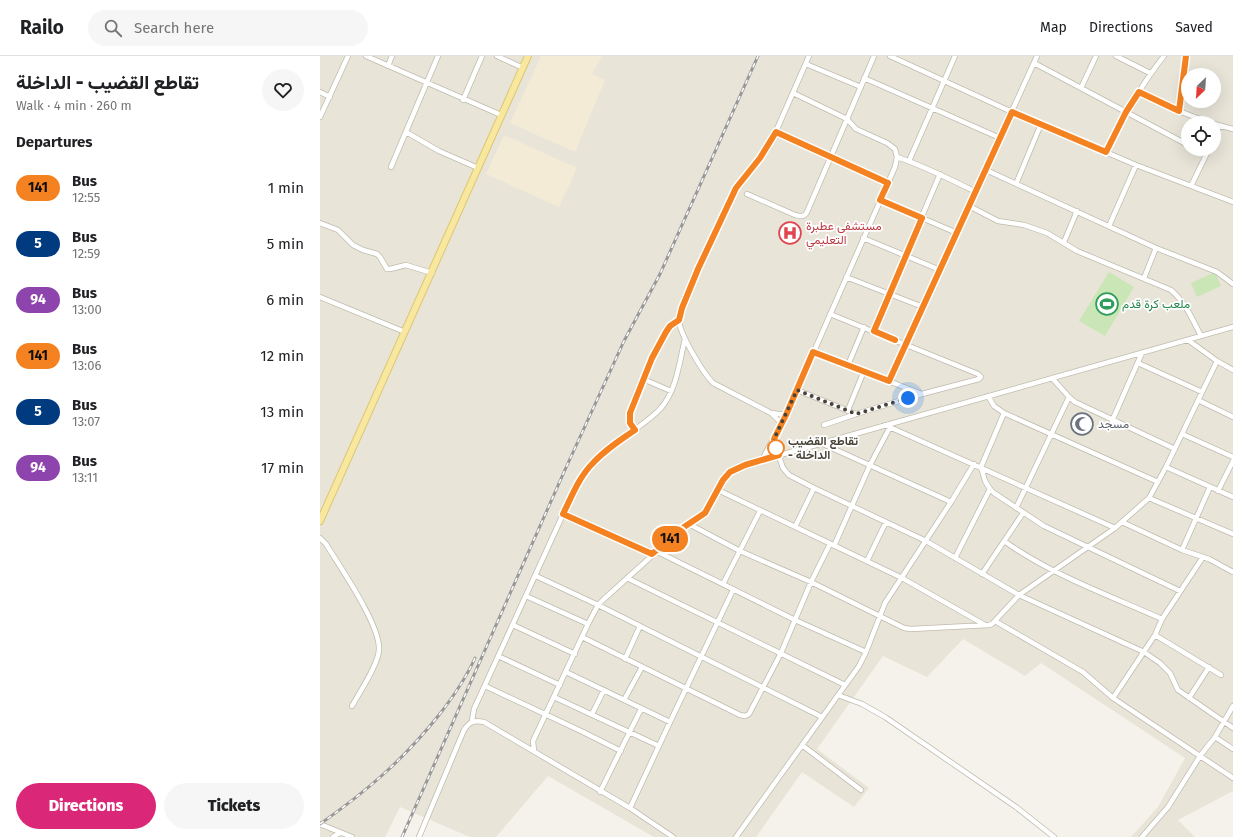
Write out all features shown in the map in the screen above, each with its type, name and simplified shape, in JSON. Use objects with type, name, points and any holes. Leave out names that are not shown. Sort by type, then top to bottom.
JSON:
[{"type":"main road","points":[[320,521],[528,56]]},
{"type":"street","points":[[320,118],[348,56]]},
{"type":"street","points":[[366,56],[463,100],[501,115]]},
{"type":"street","points":[[388,66],[392,56]]},
{"type":"street","points":[[391,167],[438,56]]},
{"type":"street","points":[[463,100],[482,56]]},
{"type":"street","points":[[497,56],[523,68]]},
{"type":"street","points":[[782,424],[771,413],[713,383],[707,377],[685,339],[679,320],[682,308],[698,269],[736,188],[760,158],[776,132],[809,56]]},
{"type":"street","points":[[747,194],[795,215],[802,217],[806,215],[874,56]]},
{"type":"street","points":[[890,56],[1012,112],[1136,166],[1233,202]]},
{"type":"street","points":[[910,161],[955,56]]},
{"type":"street","points":[[889,381],[1037,56]]},
{"type":"street","points":[[1081,88],[1096,56]]},
{"type":"street","points":[[1116,56],[1150,73]]},
{"type":"street","points":[[1106,152],[1126,112],[1150,73],[1164,56]]},
{"type":"street","points":[[1179,111],[1186,56]]},
{"type":"street","points":[[1034,63],[1181,141]]},
{"type":"street","points":[[806,64],[861,87]]},
{"type":"street","points":[[864,78],[1000,138]]},
{"type":"street","points":[[320,92],[330,97]]},
{"type":"street","points":[[1139,92],[1192,116]]},
{"type":"street","points":[[762,460],[782,424],[895,167],[897,158],[895,149],[856,129],[847,119],[793,93]]},
{"type":"street","points":[[1016,184],[1041,124]]},
{"type":"street","points":[[1221,126],[1233,129]]},
{"type":"street","points":[[406,132],[439,151],[478,168]]},
{"type":"street","points":[[776,132],[832,156],[888,183]]},
{"type":"street","points":[[1191,186],[1205,156]]},
{"type":"street","points":[[897,158],[910,161],[976,192]]},
{"type":"street","points":[[1109,226],[1136,166]]},
{"type":"street","points":[[986,170],[1156,248],[1217,272],[1233,284]]},
{"type":"street","points":[[874,331],[940,174]]},
{"type":"street","points":[[880,200],[957,233]]},
{"type":"street","points":[[969,206],[998,221],[1024,225],[1047,233],[1084,254],[1171,290],[1180,298],[1187,308],[1201,336]]},
{"type":"street","points":[[1064,242],[1078,211]]},
{"type":"street","points":[[320,223],[338,230],[353,245],[377,254],[387,269],[406,265],[432,273]]},
{"type":"street","points":[[863,238],[940,270]]},
{"type":"street","points":[[1144,278],[1156,248]]},
{"type":"street","points":[[846,278],[923,307]]},
{"type":"street","points":[[320,298],[405,332]]},
{"type":"street","points":[[824,425],[922,394],[979,379],[981,377],[978,374],[830,314]]},
{"type":"street","points":[[635,430],[630,423],[630,413],[643,378],[666,332],[670,326],[679,320]]},
{"type":"street","points":[[534,752],[533,741],[598,605],[654,553],[689,524],[705,513],[730,472],[741,466],[779,455],[888,426],[988,396],[1233,327]]},
{"type":"street","points":[[848,365],[864,328]]},
{"type":"street","points":[[419,837],[464,730],[472,721],[474,709],[576,486],[592,464],[607,450],[650,419],[662,407],[671,391],[681,360],[685,339]]},
{"type":"street","points":[[1188,340],[1217,361],[1233,370]]},
{"type":"street","points":[[813,352],[922,394]]},
{"type":"street","points":[[1112,421],[1142,353]]},
{"type":"street","points":[[689,524],[740,551],[810,582],[895,625],[911,629],[989,625],[995,621],[1019,595],[1116,528],[1149,498],[1175,449],[1217,361]]},
{"type":"street","points":[[1138,363],[1202,392]]},
{"type":"street","points":[[848,410],[864,371]]},
{"type":"street","points":[[643,378],[671,391]]},
{"type":"street","points":[[1052,378],[1068,397],[1076,402],[1112,421],[1175,449]]},
{"type":"street","points":[[797,390],[856,414]]},
{"type":"street","points":[[988,396],[994,406],[1004,413],[1158,482]]},
{"type":"street","points":[[1016,508],[1052,434],[1068,397]]},
{"type":"street","points":[[1198,400],[1233,417]]},
{"type":"street","points":[[771,413],[786,415]]},
{"type":"street","points":[[1004,413],[981,468],[985,481],[990,489],[1023,513],[1063,536],[1180,591]]},
{"type":"street","points":[[888,426],[1116,528]]},
{"type":"street","points":[[582,637],[740,715],[745,716],[749,714],[781,653],[810,582],[832,545],[852,506],[888,426]]},
{"type":"street","points":[[1182,434],[1233,457]]},
{"type":"street","points":[[774,439],[785,472],[814,488],[926,541],[1019,595],[1144,652],[1170,672],[1178,690],[1233,728]]},
{"type":"street","points":[[823,444],[951,502]]},
{"type":"street","points":[[1218,490],[1233,461]]},
{"type":"street","points":[[736,837],[859,666],[885,603],[974,464]]},
{"type":"street","points":[[1166,467],[1233,497]]},
{"type":"street","points":[[1182,550],[1210,487]]},
{"type":"street","points":[[795,527],[814,488]]},
{"type":"street","points":[[955,558],[990,489]]},
{"type":"street","points":[[718,490],[902,578],[985,625]]},
{"type":"street","points":[[1149,498],[1233,534]]},
{"type":"street","points":[[723,584],[760,511]]},
{"type":"street","points":[[982,574],[1023,513]]},
{"type":"street","points":[[563,514],[723,584],[795,620],[866,652]]},
{"type":"street","points":[[867,561],[886,522]]},
{"type":"street","points":[[1122,522],[1182,550],[1203,557],[1233,572]]},
{"type":"street","points":[[320,538],[326,544],[370,619],[379,648],[375,663],[352,706]]},
{"type":"street","points":[[1004,540],[1034,561],[1162,619]]},
{"type":"street","points":[[1113,698],[1155,635],[1162,619],[1203,557]]},
{"type":"street","points":[[536,576],[598,605],[822,717]]},
{"type":"street","points":[[627,578],[845,685]]},
{"type":"street","points":[[630,808],[733,590]]},
{"type":"street","points":[[526,596],[588,624]]},
{"type":"street","points":[[995,621],[1083,672],[1113,698],[1233,778]]},
{"type":"street","points":[[513,625],[575,654]]},
{"type":"street","points":[[625,659],[640,626]]},
{"type":"street","points":[[1155,635],[1221,675]]},
{"type":"street","points":[[498,656],[560,685]]},
{"type":"street","points":[[624,700],[642,667]]},
{"type":"street","points":[[1189,698],[1208,667]]},
{"type":"street","points":[[566,672],[670,722]]},
{"type":"street","points":[[485,686],[621,751]]},
{"type":"street","points":[[592,714],[604,690]]},
{"type":"street","points":[[838,695],[867,707],[885,717],[1016,807],[1054,837]]},
{"type":"street","points":[[554,697],[659,746]]},
{"type":"street","points":[[1142,837],[1168,807],[1200,756],[1215,737],[1233,706]]},
{"type":"street","points":[[600,792],[642,709]]},
{"type":"street","points":[[472,721],[484,722],[600,792],[630,808],[673,837]]},
{"type":"street","points":[[1215,737],[1233,749]]},
{"type":"street","points":[[523,746],[533,741]]},
{"type":"street","points":[[802,745],[861,790]]},
{"type":"street","points":[[320,824],[352,837]]},
{"type":"street","points":[[333,837],[340,833]]},
{"type":"shaded area","points":[[320,56],[1233,56],[1233,791],[1178,820],[1195,837],[1131,837],[1158,807],[1185,758],[1041,663],[1025,676],[963,639],[927,677],[883,656],[817,749],[869,788],[854,807],[802,772],[756,837],[654,837],[548,776],[496,837],[470,837],[400,807],[385,837],[320,837]]},
{"type":"shaded area","points":[[541,56],[602,56],[592,74],[605,80],[575,152],[510,123]]},
{"type":"shaded area","points":[[504,135],[577,168],[559,207],[486,174]]},
{"type":"green space","name":"ملعب كرة قدم","points":[[1109,272],[1134,287],[1105,336],[1079,321]]},
{"type":"green space","points":[[1215,272],[1221,286],[1197,297],[1191,283]]},
{"type":"railway","points":[[402,837],[564,472],[624,341],[660,274],[758,56]]},
{"type":"railway","points":[[320,824],[369,787],[398,761],[439,715],[463,680],[475,658]]},
{"type":"bus line","name":"141","points":[[895,340],[874,331],[922,218],[880,200],[888,183],[832,156],[776,132],[760,158],[736,188],[698,269],[682,308],[679,320],[670,326],[652,358],[630,413],[630,423],[635,430],[607,450],[592,464],[576,486],[563,514],[652,554],[684,527],[705,513],[726,475],[737,468],[779,455],[774,439],[813,352],[889,381],[1012,112],[1106,152],[1126,112],[1139,92],[1179,111],[1186,56]]},
{"type":"place","name":"مستشفى عطبرة التعليمي","points":[[790,233]]},
{"type":"place","name":"ملعب كرة قدم","points":[[1107,304]]},
{"type":"place","name":"مسجد","points":[[1082,424]]},
{"type":"place","name":"تقاطع القضيب - الداخلة","points":[[776,448]]},
{"type":"route","points":[[776,448],[774,439],[797,390],[856,414],[908,398]]}]
